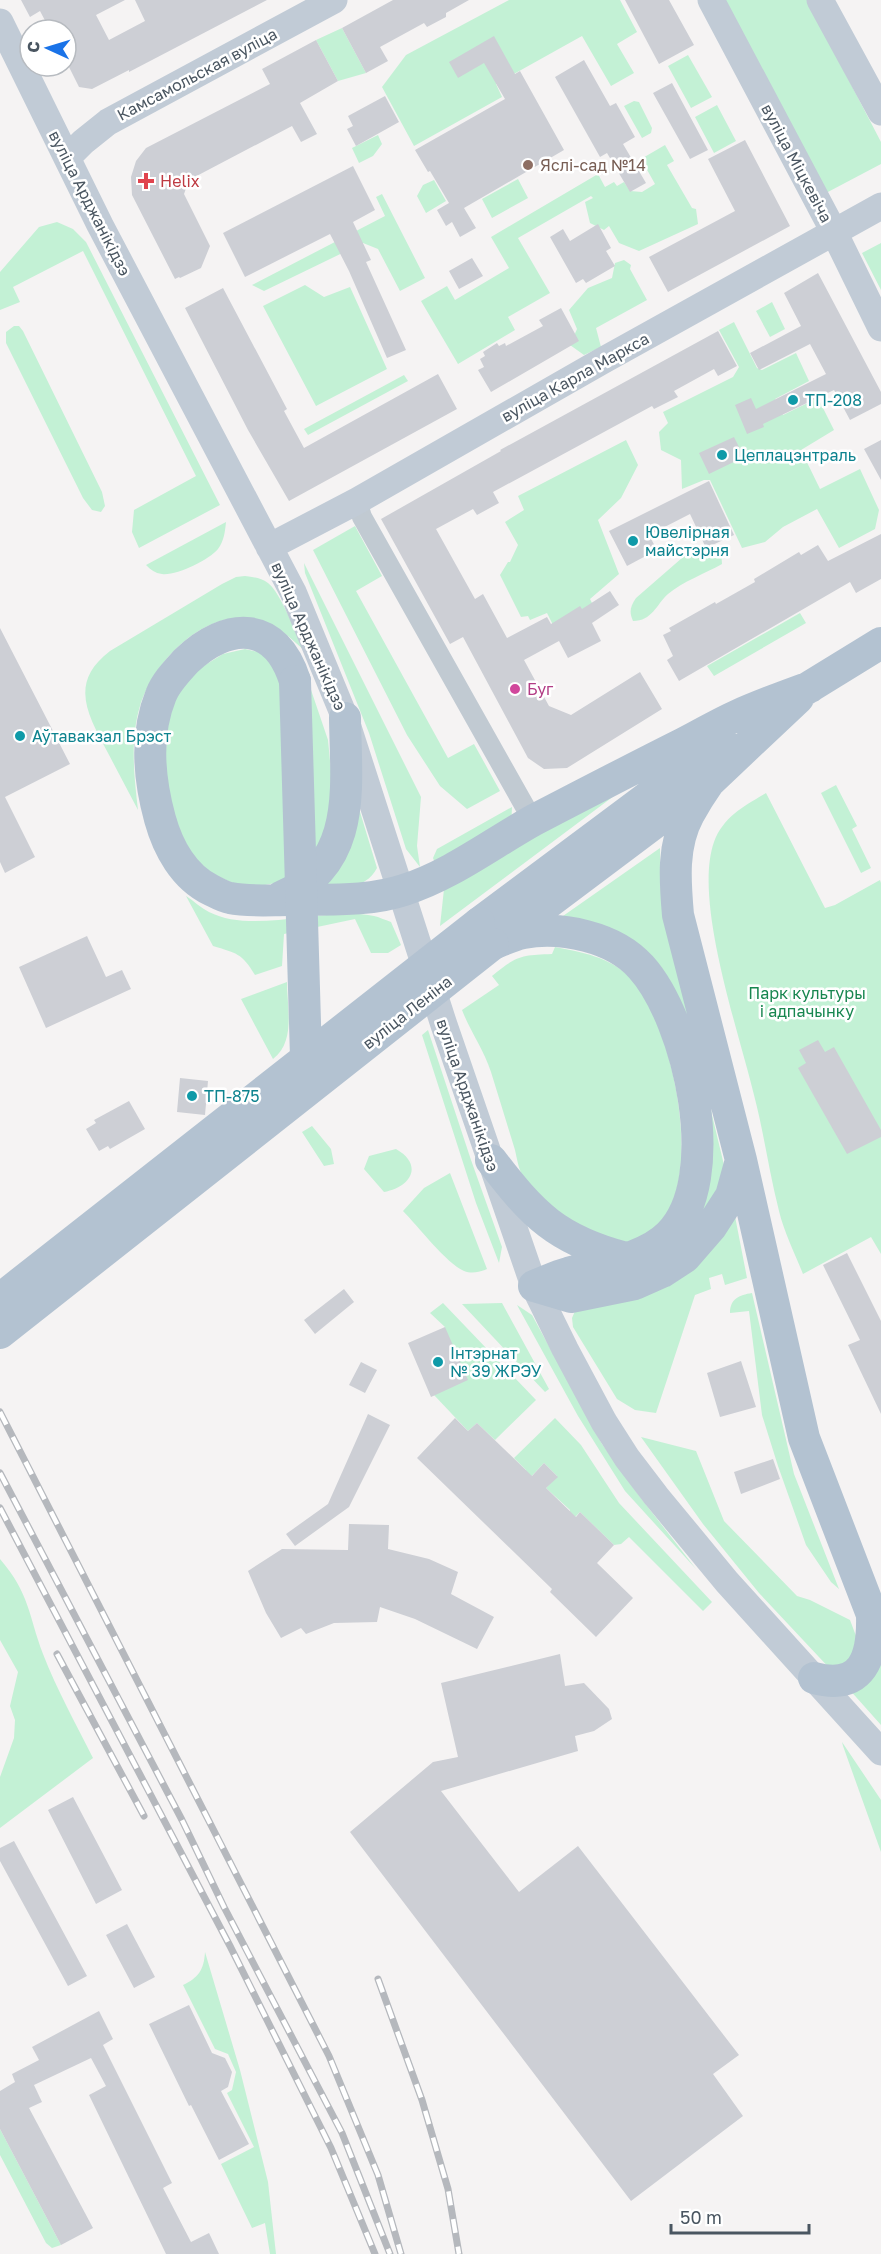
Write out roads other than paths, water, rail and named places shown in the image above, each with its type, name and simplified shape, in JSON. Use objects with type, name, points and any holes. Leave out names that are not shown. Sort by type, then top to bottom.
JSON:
[{"type":"main road","name":"Камсамольская вуліца","points":[[67,158],[82,142],[108,122],[333,0]]},
{"type":"main road","name":"вуліца Міцкевіча","points":[[711,0],[834,232],[881,328]]},
{"type":"main road","points":[[820,0],[881,112]]},
{"type":"main road","name":"вуліца Арджанікідзэ","points":[[0,22],[67,158],[293,592],[345,718],[444,1025],[534,1286],[565,1349],[604,1422],[627,1458],[727,1582],[881,1752]]},
{"type":"main road","name":"вуліца Карла Маркса","points":[[269,547],[357,501],[881,206]]},
{"type":"main road","points":[[306,1057],[295,681],[285,655],[264,637],[249,633],[221,636],[195,653],[177,670],[162,692],[153,718],[151,774],[156,804],[168,844],[179,863],[209,890],[230,898],[275,900],[355,899],[402,891],[435,878],[533,821],[736,716],[810,687]]},
{"type":"main road","name":"вуліца Леніна","points":[[0,1333],[709,750],[881,644]]},
{"type":"main road","name":"вуліца Леніна","points":[[0,1299],[306,1057],[709,782],[810,687]]},
{"type":"main road","points":[[275,900],[296,890],[314,875],[329,858],[341,833],[345,803],[345,718]]},
{"type":"main road","points":[[709,782],[688,815],[678,842],[675,873],[678,915],[741,1160],[804,1438],[876,1627],[865,1663],[856,1675],[845,1680],[829,1682],[814,1678]]},
{"type":"main road","points":[[486,934],[548,931],[572,933],[596,939],[620,950],[640,966],[657,988],[671,1016],[684,1055],[697,1110],[694,1187],[683,1219],[668,1237],[650,1248],[626,1257],[566,1274],[534,1286]]},
{"type":"main road","points":[[491,1160],[516,1192],[557,1230],[578,1243],[626,1257]]},
{"type":"main road","points":[[534,1286],[571,1297],[634,1284],[662,1272],[686,1257],[711,1227],[730,1196],[741,1160]]},
{"type":"street","points":[[357,501],[362,517],[533,821]]},
{"type":"railway","points":[[0,1412],[329,2056],[378,2175],[401,2254]]},
{"type":"railway","points":[[0,1473],[182,1820],[224,1907],[342,2133],[390,2254]]},
{"type":"railway","points":[[0,1508],[230,1946],[331,2148],[375,2254]]},
{"type":"railway","points":[[57,1654],[144,1816]]},
{"type":"railway","points":[[378,1979],[422,2100],[448,2189],[459,2254]]},
{"type":"place","name":"Яслі-сад №14","points":[[528,165]]},
{"type":"place","name":"Helix","points":[[146,181]]},
{"type":"place","name":"ТП-208","points":[[793,400]]},
{"type":"place","name":"Цеплацэнтраль","points":[[722,455]]},
{"type":"place","name":"Ювелірная майстэрня","points":[[633,541]]},
{"type":"place","name":"Буг","points":[[515,689]]},
{"type":"place","name":"Аўтавакзал Брэст","points":[[20,736]]},
{"type":"place","name":"ТП-875","points":[[192,1096]]},
{"type":"place","name":"Інтэрнат № 39 ЖРЭУ","points":[[438,1362]]},
{"type":"park label","name":"Парк культуры і адпачынку","points":[[807,1002]]}]
